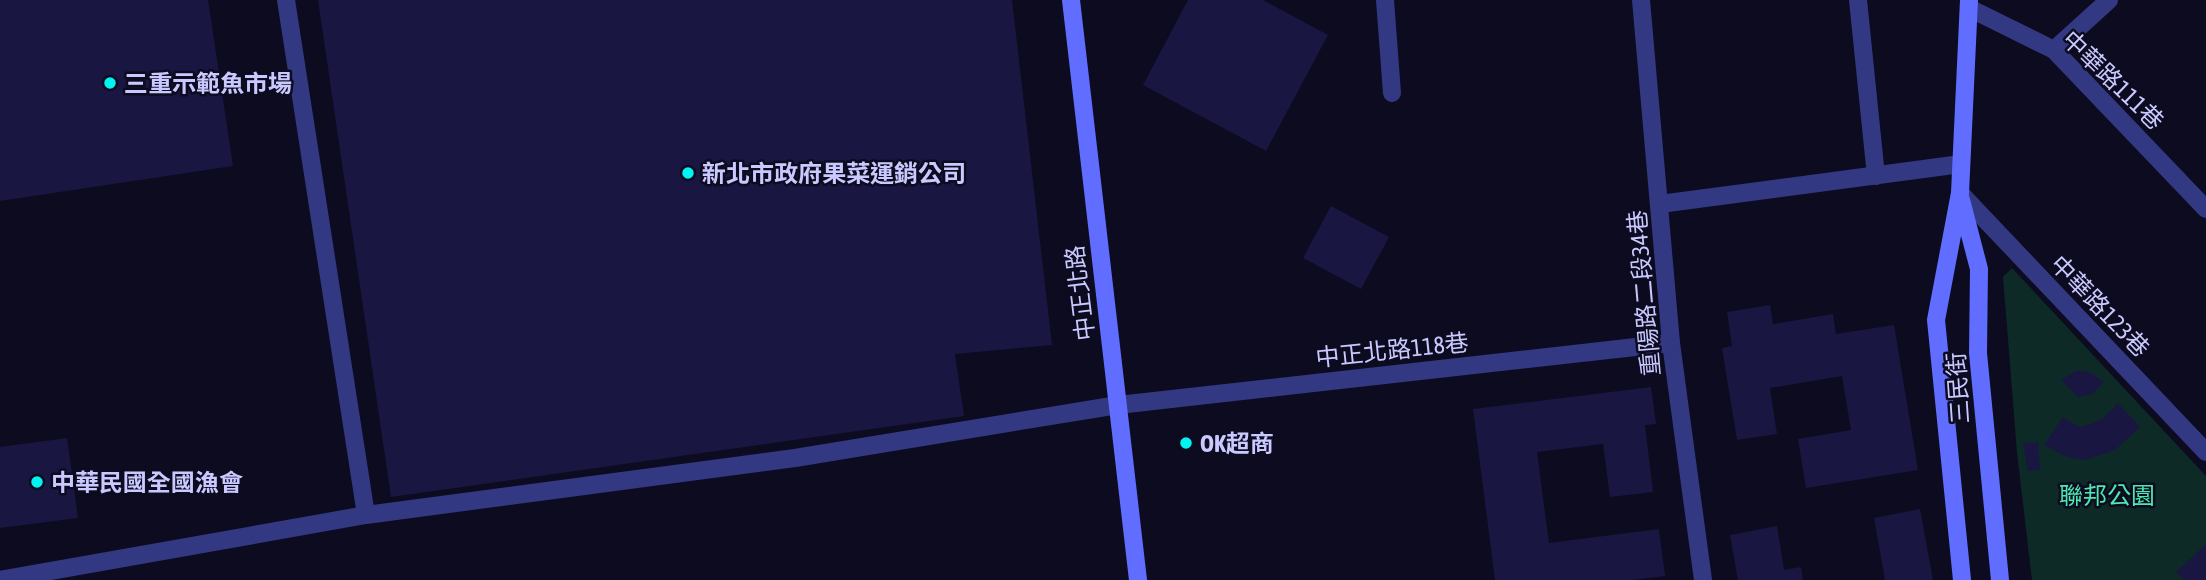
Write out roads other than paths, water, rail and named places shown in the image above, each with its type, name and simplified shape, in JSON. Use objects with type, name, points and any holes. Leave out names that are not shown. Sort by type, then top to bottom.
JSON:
[{"type":"street","points":[[286,0],[366,515]]},
{"type":"street","name":"中正北路","points":[[1071,0],[1138,580]]},
{"type":"street","points":[[1385,0],[1392,93]]},
{"type":"street","name":"重陽路二段34巷","points":[[1640,0],[1671,343],[1703,580]]},
{"type":"street","points":[[1858,0],[1876,176]]},
{"type":"street","points":[[2054,50],[2109,0]]},
{"type":"street","name":"中華路111巷","points":[[1969,4],[2054,50],[2206,209]]},
{"type":"street","name":"三民街","points":[[1962,580],[1936,320],[1960,193],[1969,4]]},
{"type":"street","points":[[1660,204],[1961,163]]},
{"type":"street","name":"三民街","points":[[1960,193],[1979,269],[1978,353],[2000,580]]},
{"type":"street","name":"中華路123巷","points":[[1960,193],[2206,452]]},
{"type":"street","name":"中正北路118巷","points":[[0,580],[366,515],[795,458],[1118,405],[1671,343]]},
{"type":"place","name":"三重示範魚市場","points":[[110,83]]},
{"type":"place","name":"新北市政府果菜運銷公司","points":[[688,173]]},
{"type":"place","name":"OK超商","points":[[1186,443]]},
{"type":"place","name":"中華民國全國漁會","points":[[37,482]]},
{"type":"park label","name":"聯邦公園","points":[[2107,495]]}]
